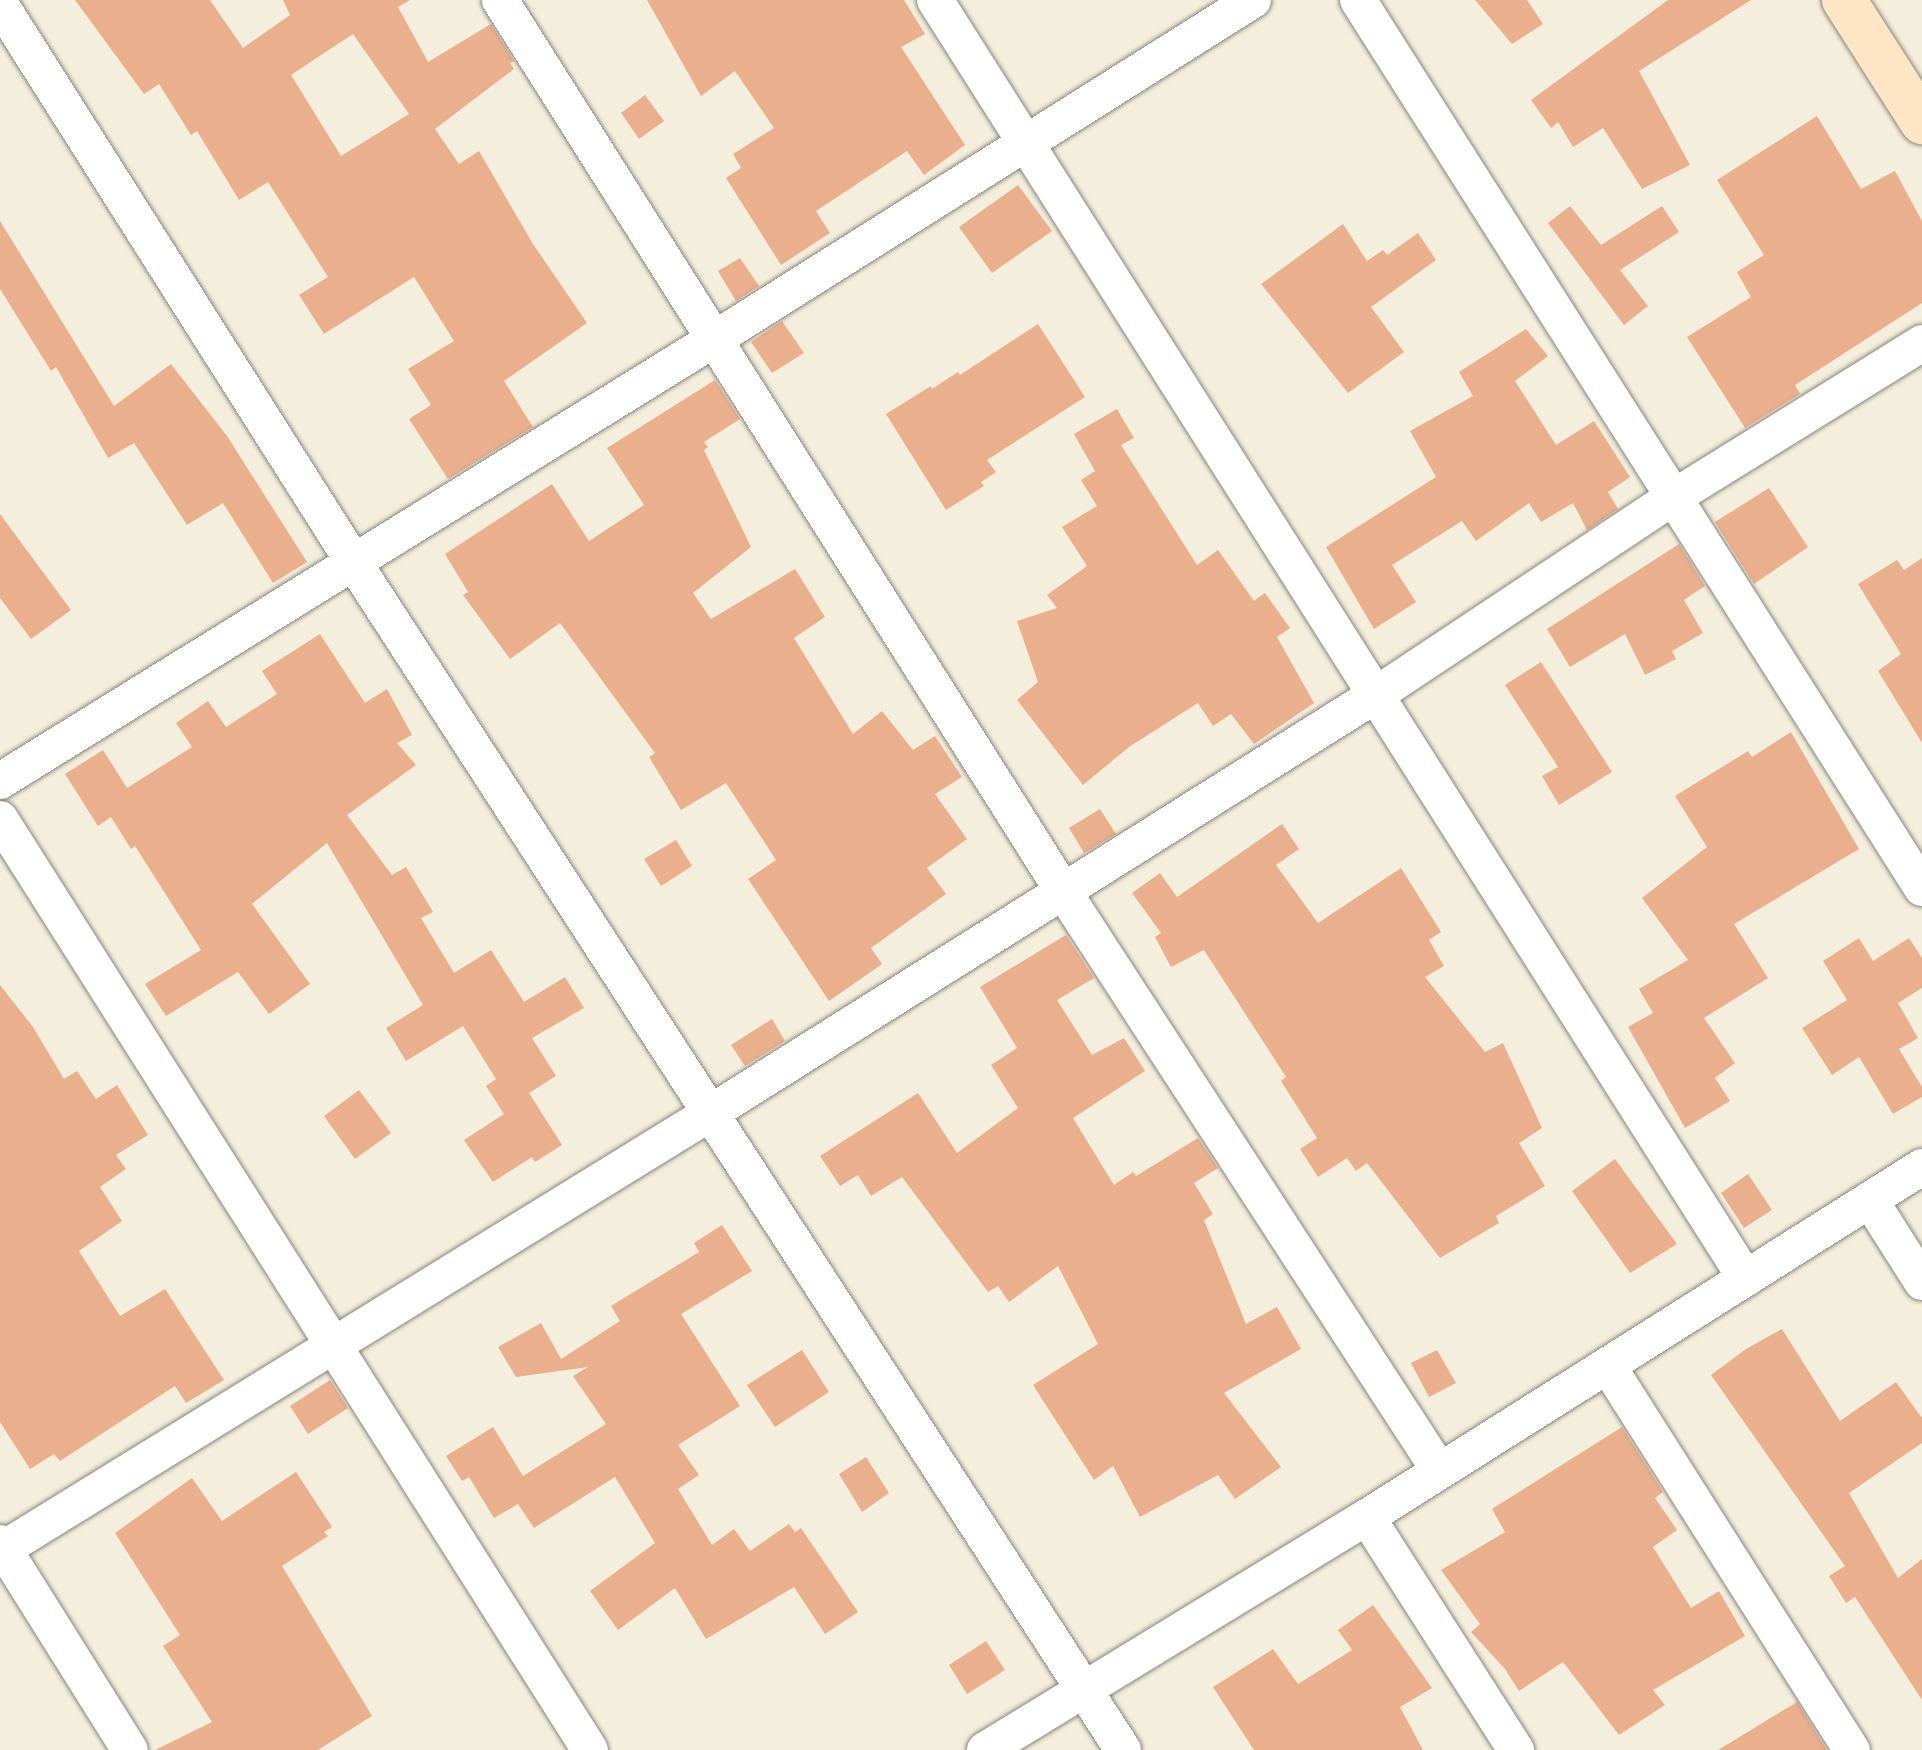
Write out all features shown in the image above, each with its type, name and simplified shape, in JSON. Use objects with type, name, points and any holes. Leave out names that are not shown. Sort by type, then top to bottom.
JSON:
[{"type":"street","points":[[500,0],[1063,891],[1439,1470]]},
{"type":"street","points":[[935,0],[1746,1279]]},
{"type":"street","points":[[0,781],[713,340],[1253,0]]},
{"type":"street","points":[[1358,0],[1922,888]]},
{"type":"street","points":[[1844,0],[1922,122]]},
{"type":"street","points":[[0,4],[354,563],[1123,1750]]},
{"type":"street","points":[[130,1750],[1,1548],[712,1112],[1374,696],[1674,497],[1922,343]]},
{"type":"street","points":[[0,819],[590,1750]]},
{"type":"street","points":[[985,1750],[1367,1517],[1922,1167]]},
{"type":"street","points":[[1870,1200],[1922,1282]]},
{"type":"street","points":[[1608,1366],[1852,1750]]},
{"type":"street","points":[[1367,1517],[1516,1750]]},
{"type":"building","points":[[75,0],[210,0],[243,48],[290,15],[283,0],[410,0],[398,7],[428,62],[491,24],[514,61],[510,63],[514,69],[435,129],[459,164],[479,151],[533,244],[587,323],[504,381],[533,427],[448,479],[409,419],[431,405],[408,369],[454,341],[414,277],[324,334],[299,295],[328,277],[268,182],[239,200],[197,131],[191,135],[159,84],[144,94]],"holes":[[[353,34],[409,114],[341,156],[291,75]]]},
{"type":"building","points":[[647,0],[904,0],[925,34],[901,47],[965,145],[924,175],[907,151],[816,211],[830,233],[781,265],[726,178],[741,168],[733,154],[774,128],[735,71],[701,96]]},
{"type":"building","points":[[1475,0],[1527,0],[1543,24],[1512,44]]},
{"type":"building","points":[[1668,0],[1751,0],[1639,71],[1690,165],[1642,189],[1603,128],[1573,147],[1558,122],[1551,128],[1531,100]]},
{"type":"building","points":[[645,95],[664,121],[639,139],[621,113]]},
{"type":"building","points":[[1817,116],[1861,189],[1895,171],[1922,221],[1922,303],[1795,385],[1800,394],[1745,428],[1687,337],[1751,297],[1737,272],[1764,255],[1717,180]]},
{"type":"building","points":[[1018,185],[1052,231],[992,273],[959,227]]},
{"type":"building","points":[[1570,206],[1601,245],[1662,206],[1679,232],[1620,270],[1648,306],[1624,325],[1548,223]]},
{"type":"building","points":[[0,221],[114,406],[171,364],[227,436],[307,562],[273,583],[223,503],[187,525],[134,443],[108,458],[56,367],[51,371],[0,289]]},
{"type":"building","points":[[1343,224],[1367,261],[1383,250],[1387,255],[1418,233],[1436,260],[1371,307],[1404,352],[1348,393],[1261,284]]},
{"type":"building","points":[[740,258],[759,286],[736,301],[718,271]]},
{"type":"building","points":[[782,321],[804,353],[772,373],[751,342]]},
{"type":"building","points":[[1038,324],[1085,397],[987,460],[996,472],[981,482],[984,486],[946,510],[886,414],[931,386],[932,389],[958,372],[960,375]]},
{"type":"building","points":[[1526,329],[1548,356],[1515,381],[1556,445],[1594,421],[1630,477],[1608,492],[1618,509],[1587,530],[1573,503],[1541,522],[1529,503],[1476,541],[1462,521],[1392,565],[1416,602],[1374,629],[1326,547],[1436,477],[1410,431],[1473,396],[1459,372]]},
{"type":"building","points":[[715,380],[740,419],[704,442],[708,447],[704,450],[751,547],[693,593],[711,619],[795,569],[825,617],[794,638],[853,734],[882,711],[913,750],[935,736],[962,777],[935,794],[967,839],[927,868],[946,894],[871,948],[882,964],[829,1001],[748,879],[776,860],[726,783],[681,810],[649,757],[655,753],[560,623],[510,659],[463,595],[468,592],[445,554],[552,484],[589,541],[644,505],[607,448]]},
{"type":"building","points":[[1117,409],[1134,438],[1121,445],[1197,565],[1218,550],[1254,601],[1265,593],[1290,628],[1277,637],[1314,703],[1254,744],[1231,714],[1213,726],[1198,703],[1129,747],[1083,785],[1017,700],[1038,682],[1017,621],[1057,608],[1047,595],[1087,566],[1062,527],[1097,506],[1081,480],[1095,471],[1074,434]]},
{"type":"building","points":[[1769,488],[1808,547],[1754,584],[1715,522]]},
{"type":"building","points":[[0,514],[71,610],[31,639],[0,598]]},
{"type":"building","points":[[1679,544],[1705,586],[1684,600],[1703,633],[1672,651],[1676,659],[1645,675],[1625,634],[1570,667],[1547,629]]},
{"type":"building","points":[[1922,558],[1922,743],[1878,671],[1901,654],[1858,584],[1897,560],[1904,570]]},
{"type":"building","points":[[320,634],[365,703],[387,689],[412,735],[397,743],[416,765],[347,815],[392,875],[406,867],[433,912],[421,918],[454,973],[491,950],[524,1002],[565,977],[584,1008],[532,1038],[556,1076],[529,1093],[562,1145],[535,1162],[532,1157],[493,1182],[464,1140],[504,1114],[486,1086],[496,1079],[463,1026],[406,1061],[386,1028],[423,1005],[327,843],[252,904],[310,984],[269,1014],[238,972],[166,1016],[145,984],[201,950],[135,846],[131,849],[111,817],[98,826],[65,774],[103,750],[127,788],[192,747],[176,723],[208,701],[226,727],[277,694],[262,671]]},
{"type":"building","points":[[1541,662],[1612,772],[1559,805],[1542,776],[1558,767],[1505,685]]},
{"type":"building","points":[[1791,732],[1859,849],[1734,924],[1768,978],[1704,1018],[1735,1063],[1715,1078],[1730,1101],[1685,1128],[1628,1027],[1653,1013],[1639,989],[1688,960],[1642,898],[1707,847],[1675,796],[1748,751],[1752,757]]},
{"type":"building","points":[[1100,809],[1116,834],[1084,853],[1069,828]]},
{"type":"building","points":[[1282,824],[1299,849],[1276,865],[1318,923],[1401,868],[1441,932],[1429,940],[1444,966],[1425,977],[1485,1052],[1503,1043],[1542,1128],[1519,1143],[1545,1186],[1496,1216],[1499,1223],[1440,1258],[1367,1163],[1356,1171],[1347,1158],[1318,1177],[1300,1149],[1317,1138],[1281,1081],[1286,1077],[1204,950],[1171,967],[1155,937],[1161,933],[1132,893],[1160,873],[1177,897]]},
{"type":"building","points":[[676,840],[692,866],[661,886],[644,859]]},
{"type":"building","points":[[1066,935],[1094,978],[1057,1000],[1092,1055],[1124,1038],[1145,1071],[1073,1118],[1114,1185],[1133,1172],[1136,1176],[1198,1138],[1218,1168],[1194,1183],[1213,1214],[1204,1220],[1246,1324],[1277,1307],[1301,1349],[1224,1393],[1281,1467],[1235,1499],[1218,1475],[1140,1517],[1113,1466],[1094,1480],[1033,1385],[1098,1344],[1058,1266],[1009,1302],[998,1286],[988,1292],[902,1177],[871,1196],[858,1175],[840,1186],[820,1156],[918,1093],[957,1153],[1018,1108],[991,1065],[1017,1048],[980,987]]},
{"type":"building","points":[[1859,938],[1873,961],[1909,938],[1922,958],[1922,988],[1898,1003],[1918,1038],[1899,1049],[1922,1087],[1922,1097],[1893,1114],[1859,1057],[1832,1075],[1802,1028],[1847,1000],[1823,961]]},
{"type":"building","points":[[0,985],[33,1027],[64,1079],[77,1071],[96,1099],[117,1085],[148,1135],[116,1155],[126,1169],[100,1187],[122,1221],[79,1251],[120,1316],[165,1289],[224,1380],[186,1403],[175,1386],[60,1461],[54,1454],[30,1469],[0,1422]]},
{"type":"building","points":[[772,1019],[785,1041],[745,1066],[731,1045]]},
{"type":"building","points":[[359,1090],[391,1133],[355,1159],[324,1116]]},
{"type":"building","points":[[1615,1159],[1677,1244],[1630,1273],[1572,1191]]},
{"type":"building","points":[[1748,1174],[1772,1210],[1744,1228],[1721,1193]]},
{"type":"building","points":[[722,1225],[752,1271],[681,1314],[740,1406],[678,1445],[699,1475],[678,1489],[712,1545],[734,1529],[750,1551],[789,1524],[795,1532],[801,1528],[858,1612],[825,1634],[794,1587],[706,1639],[675,1588],[618,1630],[590,1591],[655,1543],[615,1477],[534,1528],[518,1504],[494,1518],[469,1477],[462,1481],[446,1456],[493,1427],[523,1476],[606,1424],[573,1376],[588,1367],[516,1377],[498,1347],[541,1323],[561,1359],[620,1321],[611,1306],[699,1252],[694,1243]]},
{"type":"building","points":[[1782,1329],[1840,1421],[1896,1382],[1922,1418],[1922,1443],[1849,1493],[1898,1578],[1922,1559],[1922,1700],[1855,1597],[1846,1603],[1829,1576],[1845,1566],[1711,1375],[1746,1349]]},
{"type":"building","points":[[802,1350],[829,1392],[775,1427],[747,1385]]},
{"type":"building","points":[[1437,1350],[1456,1383],[1429,1397],[1411,1363]]},
{"type":"building","points":[[330,1380],[348,1408],[308,1434],[290,1406]]},
{"type":"building","points":[[1622,1427],[1663,1492],[1655,1498],[1677,1530],[1653,1547],[1691,1608],[1719,1591],[1745,1636],[1653,1690],[1665,1705],[1619,1735],[1563,1662],[1519,1691],[1505,1669],[1471,1632],[1480,1624],[1441,1570],[1505,1532],[1492,1509]]},
{"type":"building","points":[[866,1457],[889,1493],[862,1512],[839,1474]]},
{"type":"building","points":[[296,1472],[332,1527],[324,1532],[328,1536],[282,1566],[372,1716],[318,1750],[155,1750],[212,1722],[163,1646],[180,1635],[115,1533],[192,1478],[222,1521]]},
{"type":"building","points":[[1373,1605],[1432,1688],[1400,1707],[1423,1750],[1254,1750],[1213,1687],[1273,1649],[1298,1684],[1352,1650],[1338,1630]]},
{"type":"building","points":[[986,1641],[1005,1670],[967,1694],[949,1665]]},
{"type":"building","points":[[1797,1702],[1827,1750],[1718,1750]]}]
